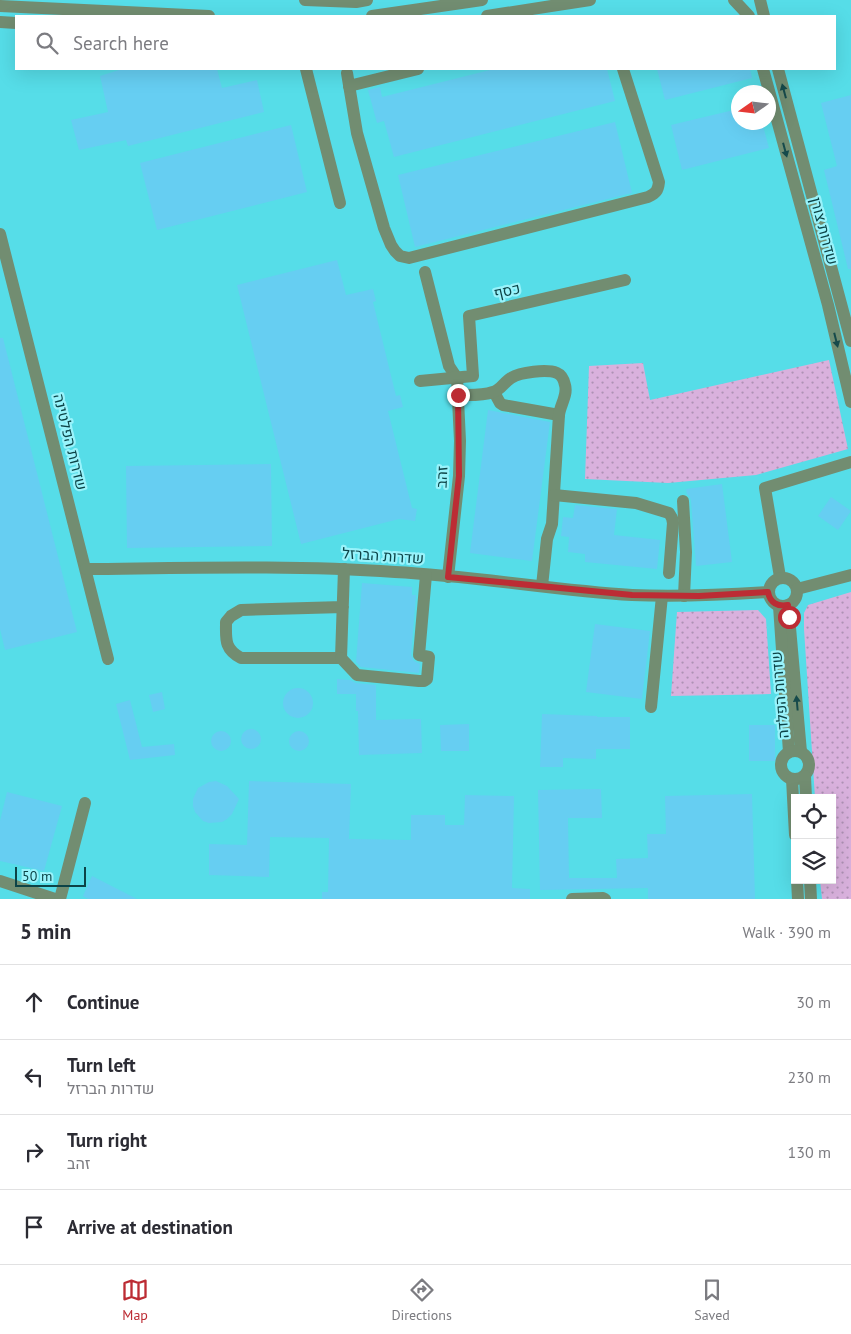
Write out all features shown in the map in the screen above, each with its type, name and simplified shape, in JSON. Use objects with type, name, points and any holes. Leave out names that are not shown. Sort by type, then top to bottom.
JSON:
[{"type":"street","points":[[305,0],[356,2],[367,0]]},
{"type":"street","points":[[379,15],[482,0]]},
{"type":"street","points":[[493,15],[590,0]]},
{"type":"street","points":[[734,0],[748,15]]},
{"type":"street","points":[[745,0],[749,15]]},
{"type":"street","points":[[0,6],[188,15]]},
{"type":"street","points":[[0,22],[15,23]]},
{"type":"street","points":[[309,70],[340,203]]},
{"type":"street","points":[[404,70],[347,74],[357,133],[384,228],[395,251],[400,256],[409,258],[654,194],[658,190],[659,182],[623,70]]},
{"type":"street","name":"שדרות צורן","points":[[763,70],[828,305],[851,402]]},
{"type":"street","name":"שדרות צורן","points":[[778,70],[846,301],[851,341]]},
{"type":"street","name":"שדרות הפלטינה","points":[[0,234],[108,659]]},
{"type":"street","points":[[420,381],[457,378],[449,366],[425,272]]},
{"type":"street","name":"כסף","points":[[457,378],[473,376],[469,316],[625,280]]},
{"type":"street","points":[[828,305],[846,301]]},
{"type":"street","points":[[458,395],[487,394],[494,392],[515,376],[541,372],[555,372],[563,379],[566,392],[559,415],[552,524],[547,540],[542,586]]},
{"type":"street","name":"זהב","points":[[448,577],[459,476],[457,378]]},
{"type":"street","points":[[494,392],[503,406],[559,415]]},
{"type":"street","points":[[780,577],[765,488],[851,462]]},
{"type":"street","points":[[554,495],[636,503],[670,513],[672,522],[669,573]]},
{"type":"street","points":[[683,502],[686,552],[684,596]]},
{"type":"street","name":"שדרות הברזל","points":[[86,569],[344,569],[426,574],[632,595],[684,596],[768,592]]},
{"type":"street","points":[[344,569],[341,658],[357,676],[419,681],[427,679],[429,656],[418,655],[426,574]]},
{"type":"street","points":[[797,589],[851,575]]},
{"type":"street","points":[[780,577],[790,579],[797,589],[795,599],[784,606],[772,601],[768,592],[770,584],[780,577]]},
{"type":"street","points":[[650,707],[662,596]]},
{"type":"street","name":"שדרות הפלדה","points":[[784,606],[795,752]]},
{"type":"street","points":[[341,658],[241,658],[232,654],[226,643],[226,622],[241,610],[343,607]]},
{"type":"street","points":[[795,752],[806,755],[810,768],[805,776],[800,779],[792,779],[784,774],[781,766],[782,758],[795,752]]},
{"type":"street","points":[[805,776],[806,794]]},
{"type":"street","points":[[792,779],[793,794]]},
{"type":"street","points":[[60,899],[85,803]]},
{"type":"street","points":[[0,881],[55,899]]},
{"type":"street","points":[[797,884],[798,899]]},
{"type":"street","points":[[810,884],[811,899]]},
{"type":"street","points":[[572,899],[605,899]]},
{"type":"shaded area","points":[[0,0],[851,0],[851,899],[0,899]]},
{"type":"shaded area","points":[[829,360],[848,449],[756,475],[668,483],[585,479],[589,366],[643,363],[650,400]]},
{"type":"shaded area","points":[[851,592],[851,899],[822,899],[820,884],[836,884],[836,794],[815,794],[804,629],[804,613],[808,605]]},
{"type":"shaded area","points":[[758,610],[766,619],[771,694],[671,696],[677,612]]},
{"type":"building","points":[[119,70],[217,70],[222,88],[257,80],[264,112],[128,146],[126,140],[79,150],[71,120],[108,112],[100,76]]},
{"type":"building","points":[[490,70],[607,70],[615,101],[394,157],[384,121],[377,123],[368,90],[380,87],[382,97]]},
{"type":"building","points":[[657,70],[750,70],[752,78],[665,100]]},
{"type":"building","points":[[851,95],[851,269],[848,269],[824,170],[837,166],[821,103]]},
{"type":"building","points":[[731,111],[731,130],[764,130],[769,148],[682,170],[671,125]]},
{"type":"building","points":[[615,122],[632,193],[415,247],[398,175]]},
{"type":"building","points":[[291,125],[307,192],[157,230],[140,163]]},
{"type":"building","points":[[337,260],[346,295],[373,289],[376,301],[373,302],[396,396],[400,395],[403,407],[388,411],[412,508],[417,509],[415,521],[399,519],[301,544],[237,285]]},
{"type":"building","points":[[0,338],[3,338],[77,632],[5,650],[0,629]]},
{"type":"building","points":[[488,410],[550,422],[532,561],[470,553]]},
{"type":"building","points":[[271,464],[272,546],[127,548],[126,466]]},
{"type":"building","points":[[722,484],[732,562],[696,566],[691,501],[686,489]]},
{"type":"building","points":[[831,497],[851,511],[838,530],[818,516]]},
{"type":"building","points":[[575,505],[617,509],[614,535],[660,540],[657,569],[585,562],[585,554],[568,552],[569,537],[561,536],[563,517],[573,518]]},
{"type":"building","points":[[362,583],[412,587],[412,595],[416,595],[411,655],[414,661],[420,664],[419,673],[361,667],[356,662]]},
{"type":"building","points":[[595,624],[650,631],[642,699],[586,692]]},
{"type":"building","points":[[337,679],[376,685],[376,720],[421,719],[422,753],[359,755],[356,694],[337,694]]},
{"type":"building","points":[[298,688],[309,692],[313,703],[309,714],[298,718],[287,714],[283,703],[287,692]]},
{"type":"building","points":[[162,692],[165,709],[153,712],[149,695]]},
{"type":"building","points":[[130,700],[142,747],[174,744],[175,755],[130,760],[116,704]]},
{"type":"building","points":[[542,714],[630,717],[630,749],[596,749],[596,759],[563,758],[563,767],[540,767]]},
{"type":"building","points":[[469,724],[469,751],[441,751],[440,725]]},
{"type":"building","points":[[749,725],[775,725],[775,761],[749,761]]},
{"type":"building","points":[[251,729],[258,732],[261,739],[258,746],[251,749],[244,746],[241,739],[244,732]]},
{"type":"building","points":[[221,731],[228,734],[231,741],[228,748],[221,751],[214,748],[211,741],[214,734]]},
{"type":"building","points":[[299,731],[306,734],[309,741],[306,748],[299,751],[292,748],[289,741],[292,734]]},
{"type":"building","points":[[216,781],[227,786],[239,799],[232,814],[227,819],[222,822],[209,823],[203,821],[195,812],[193,799],[198,788],[209,782]]},
{"type":"building","points":[[249,781],[351,784],[349,839],[411,840],[411,815],[445,815],[445,825],[464,825],[465,795],[514,796],[512,888],[530,889],[530,899],[322,899],[322,892],[328,892],[329,838],[270,837],[269,877],[209,875],[209,844],[247,845]]},
{"type":"building","points":[[601,789],[602,818],[568,818],[569,878],[617,878],[616,859],[648,858],[647,834],[666,834],[665,796],[752,794],[755,899],[648,899],[648,888],[540,890],[538,790]]},
{"type":"building","points":[[7,792],[62,806],[44,871],[0,861],[0,821]]},
{"type":"building","points":[[92,876],[137,899],[88,899],[83,896]]},
{"type":"route","points":[[458,395],[459,476],[448,577],[632,595],[699,596],[768,592],[769,597],[775,604],[779,606],[788,605],[789,617]]}]
